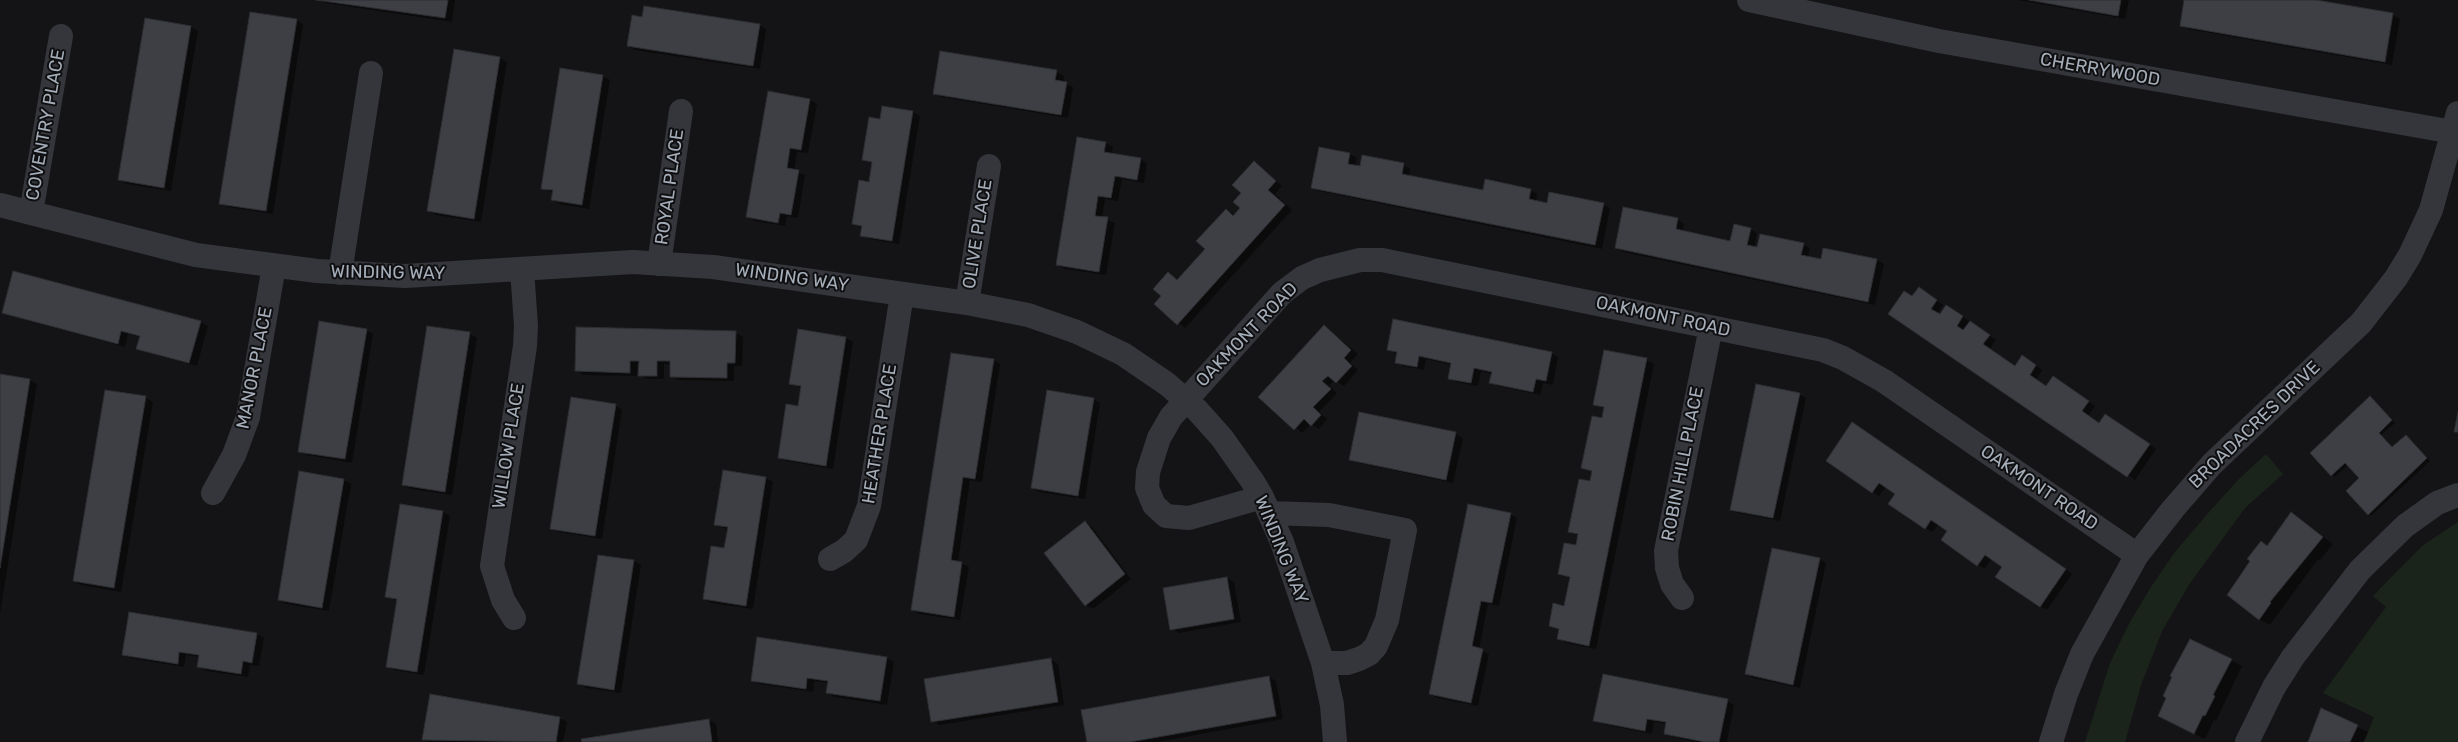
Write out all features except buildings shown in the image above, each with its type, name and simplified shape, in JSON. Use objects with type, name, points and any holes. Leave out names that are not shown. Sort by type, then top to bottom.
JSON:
[{"type":"street","name":"CHERRYWOOD","points":[[1749,0],[1939,42],[2456,122]]},
{"type":"street","name":"COVENTRY PLACE","points":[[31,213],[61,36]]},
{"type":"street","points":[[340,272],[371,73]]},
{"type":"street","name":"ROYAL PLACE","points":[[659,264],[681,110]]},
{"type":"street","name":"BROADACRES DRIVE","points":[[2051,742],[2066,694],[2082,654],[2117,587],[2137,555],[2173,508],[2212,464],[2335,348],[2379,302],[2400,271],[2431,210],[2456,122]]},
{"type":"street","name":"OLIVE PLACE","points":[[966,302],[989,166]]},
{"type":"street","name":"WINDING WAY","points":[[0,205],[196,255],[274,266],[406,276],[633,262],[732,269],[966,302],[1028,315],[1099,341],[1148,369],[1186,400],[1222,438],[1266,505],[1282,542],[1323,663],[1332,705],[1335,742]]},
{"type":"street","name":"OAKMONT ROAD","points":[[1323,663],[1347,663],[1360,659],[1369,654],[1376,646],[1387,620],[1405,530],[1266,505],[1176,519],[1166,516],[1154,505],[1147,488],[1153,454],[1164,428],[1186,400],[1282,293],[1302,278],[1320,270],[1360,260],[1401,262],[1823,350],[1863,368],[2137,555]]},
{"type":"street","name":"MANOR PLACE","points":[[213,494],[234,455],[248,417],[274,266]]},
{"type":"street","name":"WILLOW PLACE","points":[[514,618],[503,600],[492,566],[525,346],[526,326],[522,269]]},
{"type":"street","name":"HEATHER PLACE","points":[[830,559],[844,551],[856,540],[869,506],[902,294]]},
{"type":"street","name":"ROBIN HILL PLACE","points":[[1682,598],[1669,576],[1666,551],[1711,327]]},
{"type":"street","points":[[2247,742],[2274,687],[2293,657],[2360,570],[2405,526],[2437,504],[2458,494]]},
{"type":"shaded area","points":[[2266,454],[2283,474],[2245,508],[2190,583],[2162,631],[2141,685],[2125,742],[2085,742],[2110,663],[2130,622],[2151,587],[2175,552],[2210,511],[2239,479]]},
{"type":"shaded area","points":[[2458,522],[2458,742],[2364,742],[2374,717],[2323,693],[2386,607],[2373,596],[2422,546]]}]
